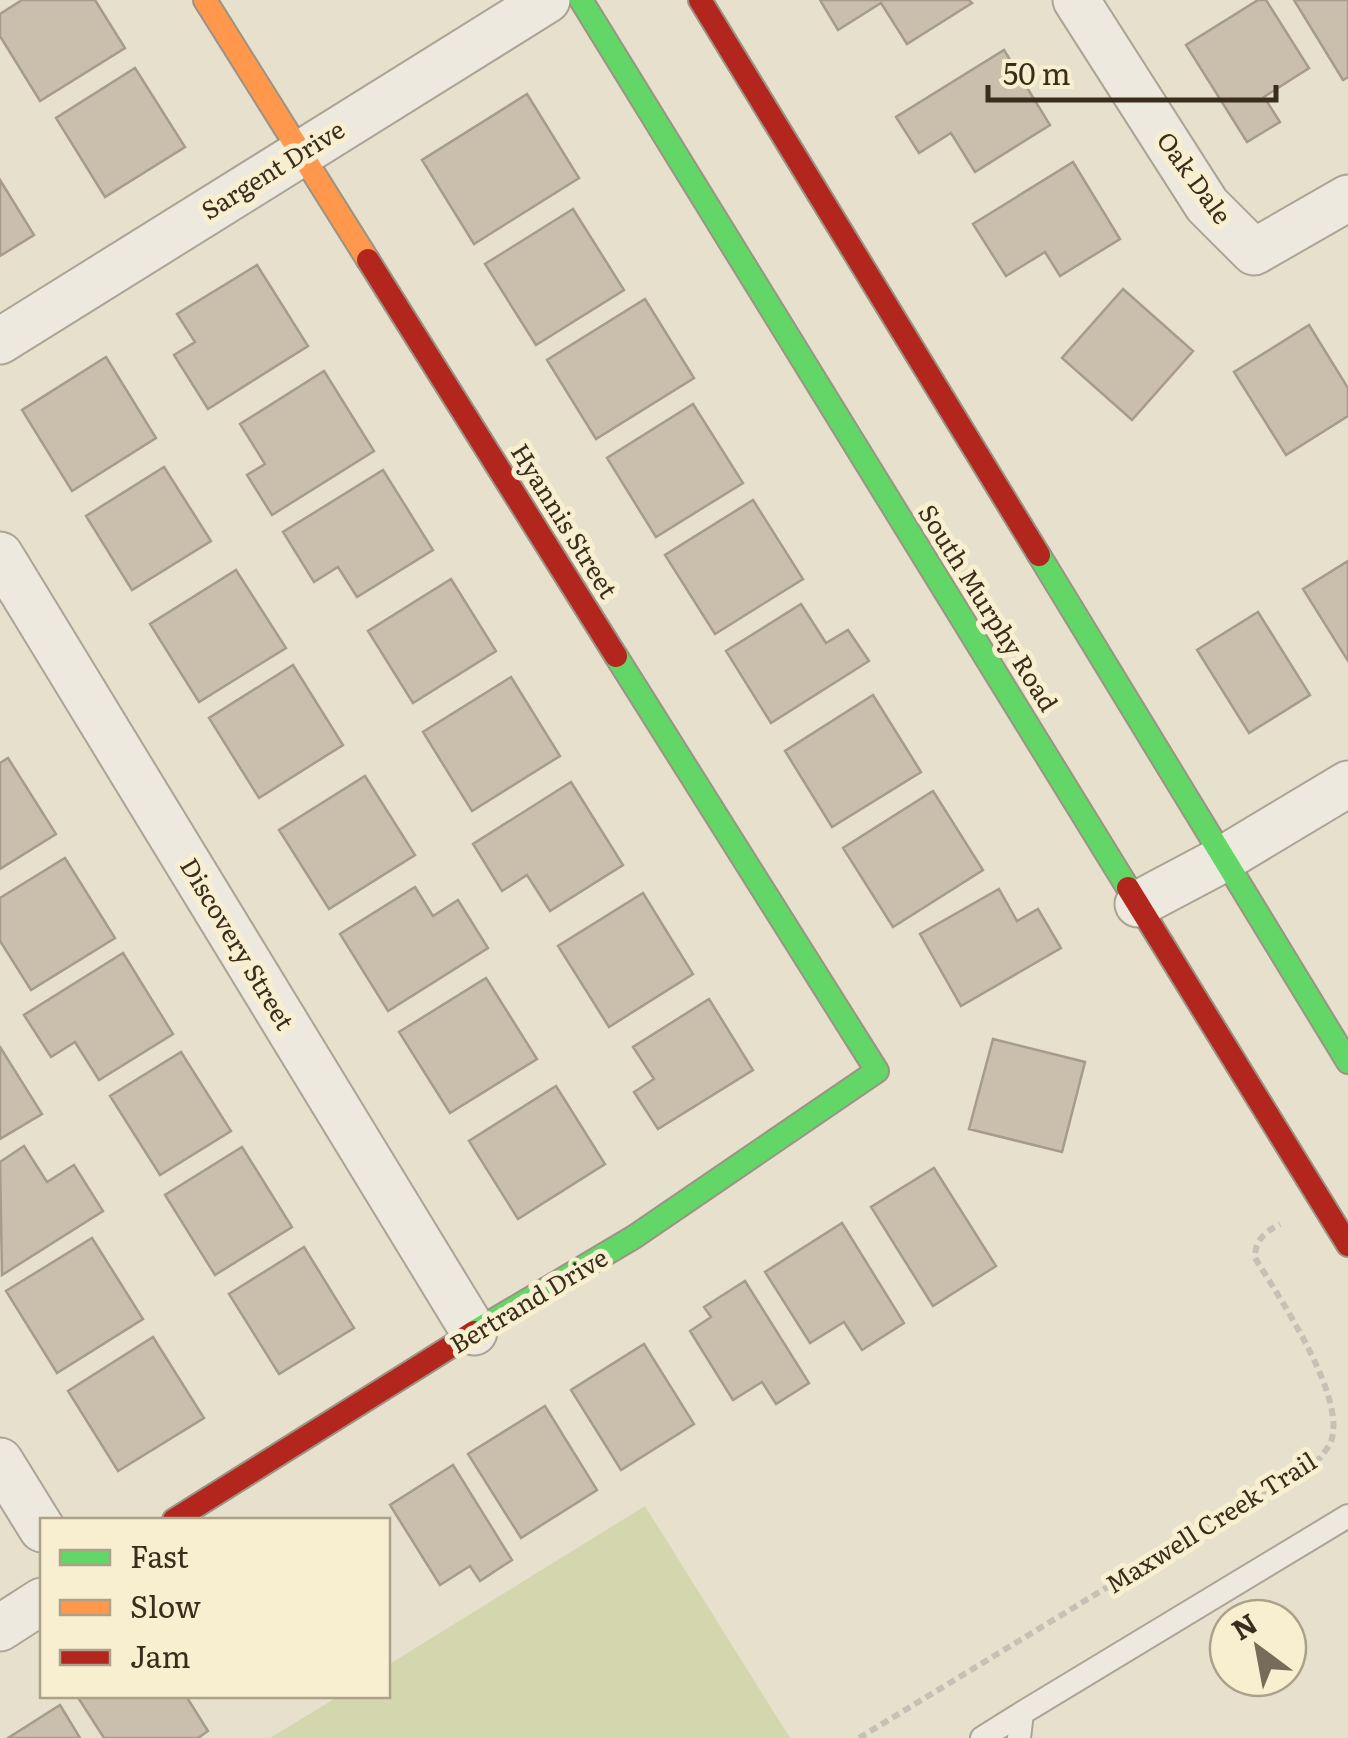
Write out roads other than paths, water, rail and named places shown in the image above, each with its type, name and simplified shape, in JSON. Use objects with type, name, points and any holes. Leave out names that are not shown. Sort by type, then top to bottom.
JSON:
[{"type":"main road","name":"Hyannis Street","points":[[206,0],[877,1071]]},
{"type":"main road","name":"South Murphy Road","points":[[581,0],[1348,1245]]},
{"type":"main road","points":[[700,0],[1348,1062]]},
{"type":"main road","name":"Bertrand Drive","points":[[177,1518],[634,1237],[877,1071]]},
{"type":"street","name":"Sargent Drive","points":[[0,341],[547,0]]},
{"type":"street","name":"Oak Dale","points":[[1076,0],[1208,205],[1254,252],[1348,198]]},
{"type":"street","name":"Discovery Street","points":[[0,554],[474,1332]]},
{"type":"street","points":[[1138,904],[1223,859],[1348,784]]},
{"type":"street","points":[[0,1462],[40,1527]]},
{"type":"street","points":[[0,1628],[40,1602]]},
{"type":"lane","points":[[982,1738],[1348,1516]]},
{"type":"lane","points":[[1019,1738],[1022,1712]]}]
